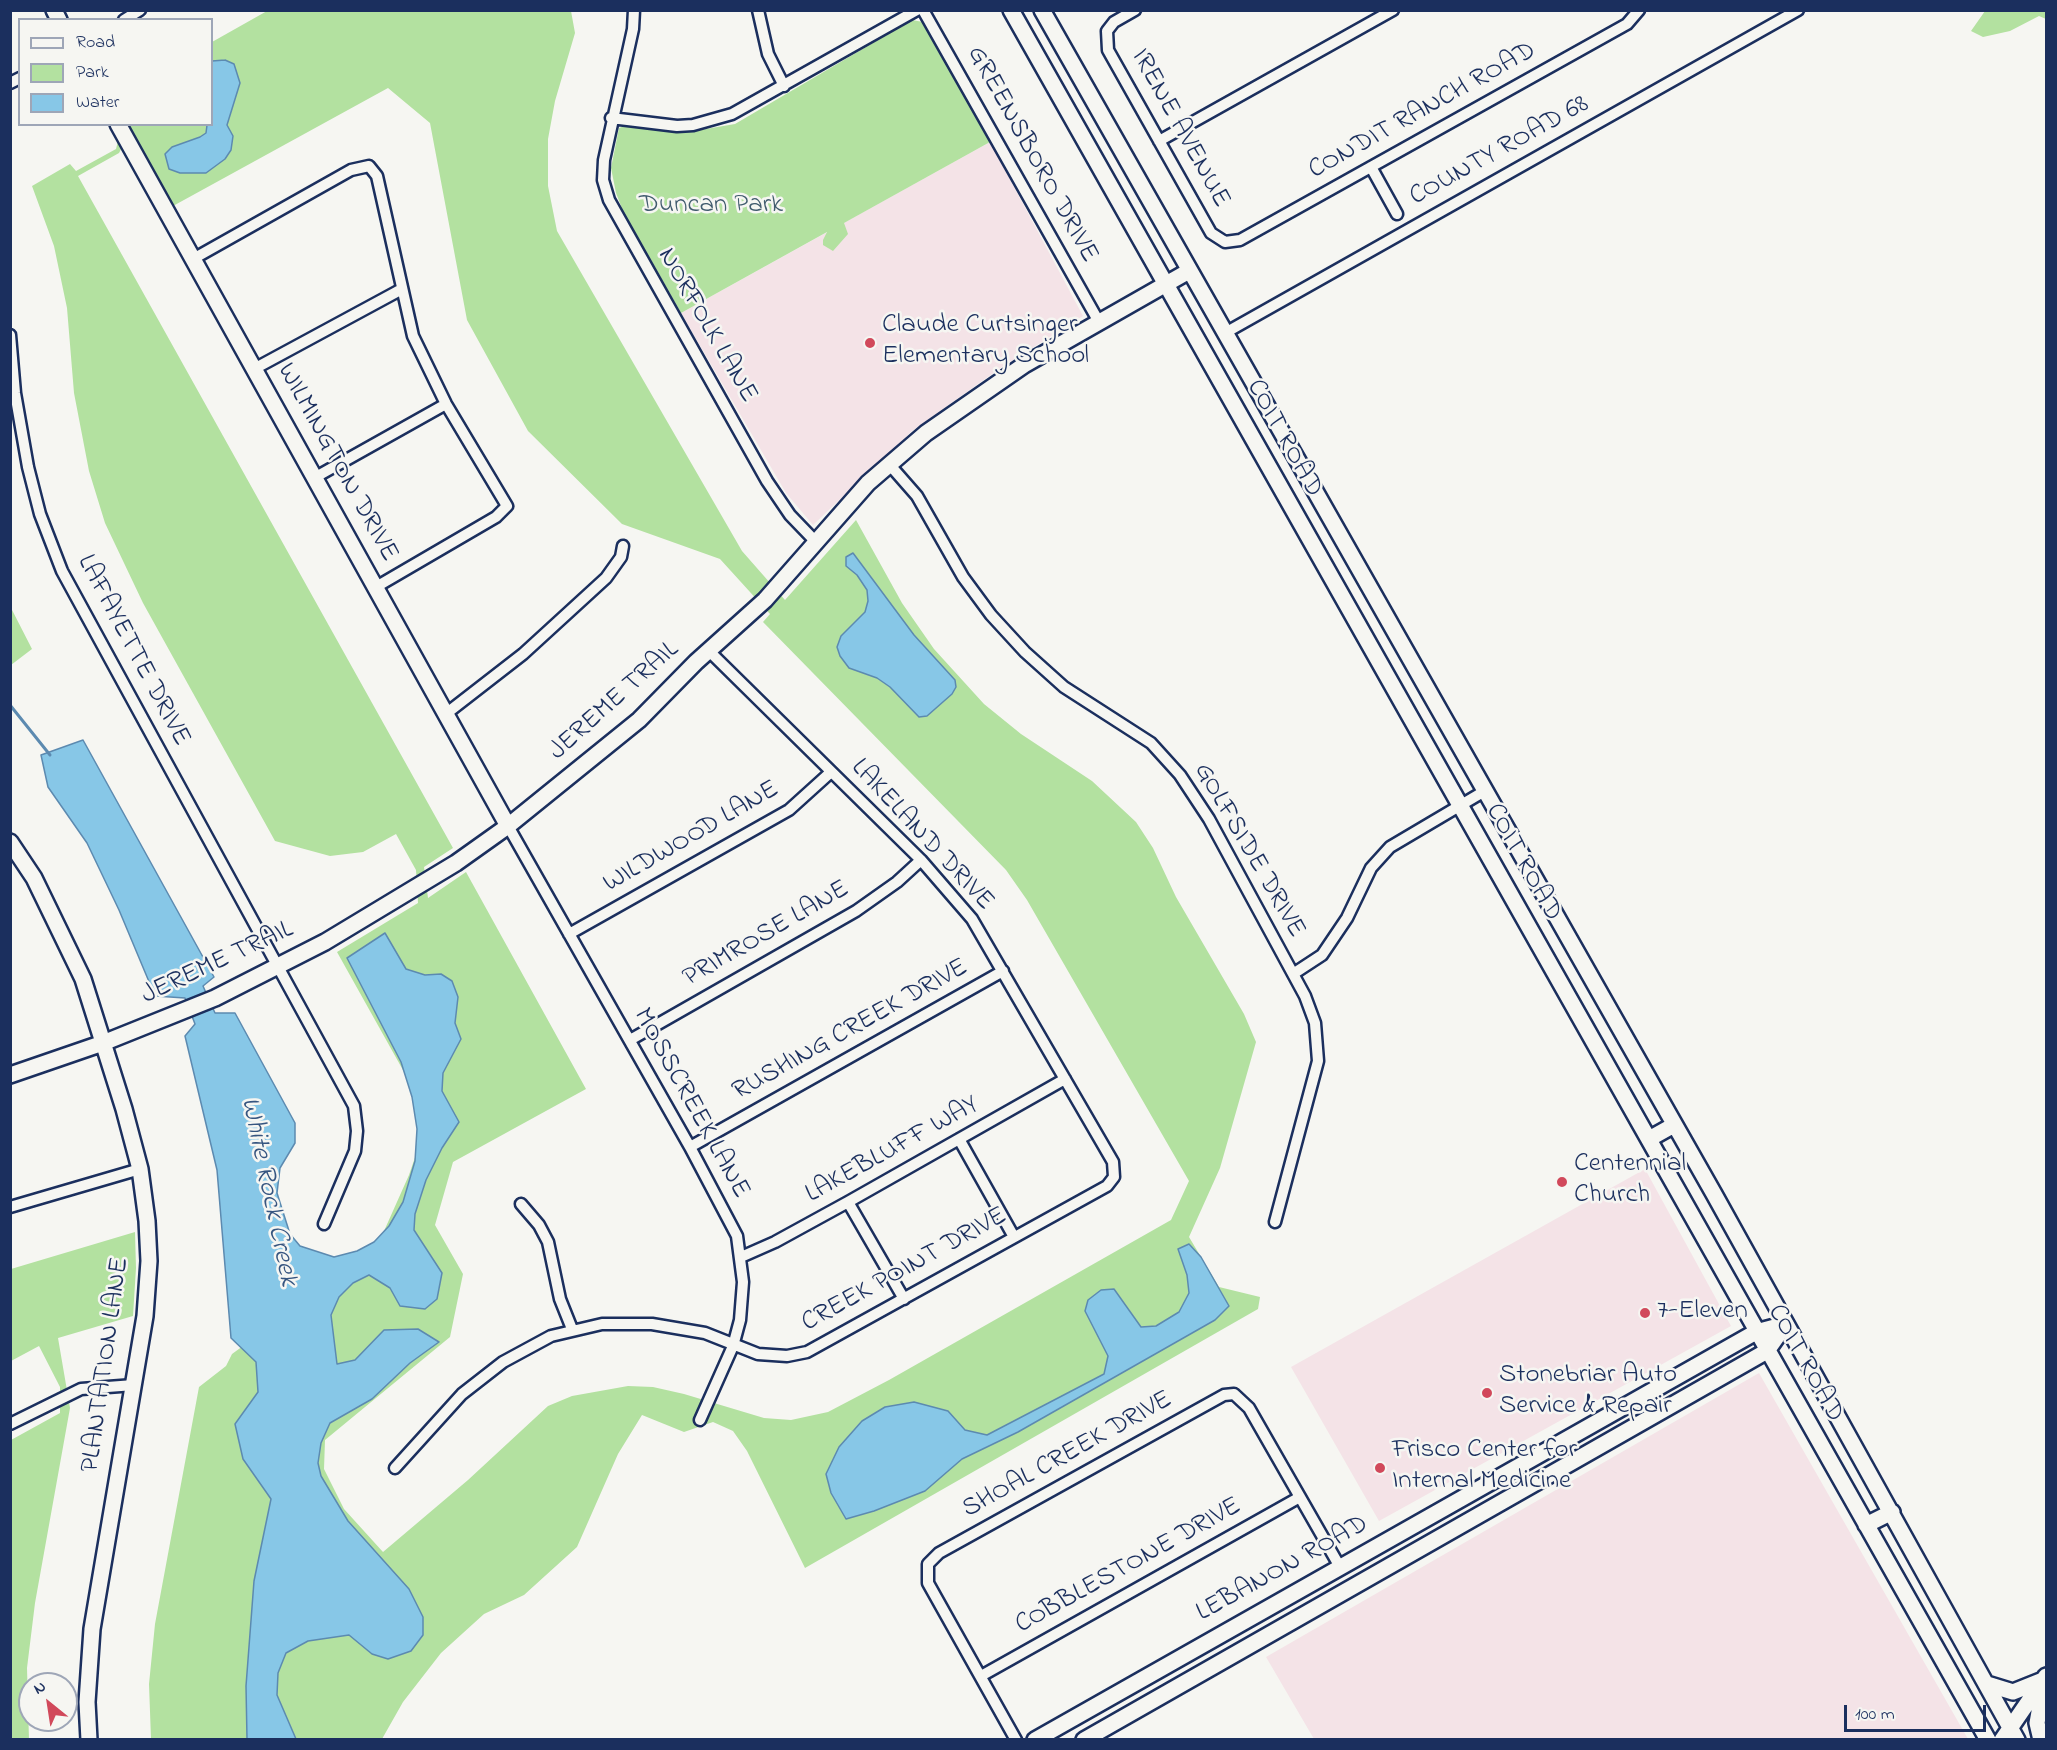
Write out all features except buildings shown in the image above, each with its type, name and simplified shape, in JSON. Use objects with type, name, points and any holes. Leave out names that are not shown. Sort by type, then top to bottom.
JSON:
[{"type":"main road","name":"COIT ROAD","points":[[1011,10],[1988,1740]]},
{"type":"main road","name":"COIT ROAD","points":[[1042,10],[1892,1512],[1987,1684],[2010,1736]]},
{"type":"main road","name":"WILMINGTON DRIVE","points":[[119,126],[508,826]]},
{"type":"main road","name":"JEREME TRAIL","points":[[10,1075],[103,1043],[215,998],[278,966],[416,888],[508,826],[615,742],[765,600],[855,497],[889,464],[975,397],[1189,271]]},
{"type":"main road","points":[[1268,465],[1291,452]]},
{"type":"main road","name":"PLANTATION LANE","points":[[10,842],[34,878],[73,955],[103,1043],[140,1169],[147,1221],[148,1278],[134,1385],[92,1629],[87,1702],[89,1740]]},
{"type":"main road","points":[[1545,956],[1569,942]]},
{"type":"main road","points":[[1649,1139],[1674,1125]]},
{"type":"main road","name":"LEBANON ROAD","points":[[1035,1740],[1756,1332],[1786,1324]]},
{"type":"main road","name":"LEBANON ROAD","points":[[1084,1740],[1767,1351],[1786,1324]]},
{"type":"main road","points":[[1591,1425],[1602,1446]]},
{"type":"main road","points":[[1866,1525],[1892,1512]]},
{"type":"main road","points":[[1340,1567],[1353,1587]]},
{"type":"main road","points":[[1987,1684],[2013,1692],[2046,1677]]},
{"type":"main road","points":[[2010,1736],[2046,1677]]},
{"type":"main road","points":[[2041,1740],[2037,1723],[2046,1677]]},
{"type":"street","points":[[127,18],[140,10]]},
{"type":"street","name":"NORFOLK LANE","points":[[634,10],[633,28],[611,118],[603,171],[609,200],[767,482],[790,515],[816,542]]},
{"type":"street","points":[[758,10],[768,54],[784,86]]},
{"type":"street","points":[[611,118],[657,126],[693,125],[732,114],[917,10]]},
{"type":"street","name":"GREENSBORO DRIVE","points":[[923,10],[1099,322]]},
{"type":"street","name":"IRENE AVENUE","points":[[1135,10],[1114,22],[1107,33],[1108,50],[1211,233],[1224,242]]},
{"type":"street","points":[[1160,141],[1393,10]]},
{"type":"street","name":"COUNTY ROAD 68","points":[[1225,333],[1798,10]]},
{"type":"street","name":"CONDIT RANCH ROAD","points":[[1224,242],[1240,240],[1627,24],[1639,11]]},
{"type":"street","points":[[193,259],[351,170],[364,165],[369,166],[380,184],[413,336],[446,404],[507,506],[496,517],[376,587]]},
{"type":"street","points":[[1371,167],[1397,214]]},
{"type":"street","points":[[254,369],[402,289]]},
{"type":"street","name":"LAFAYETTE DRIVE","points":[[10,335],[15,427],[40,514],[70,590],[349,1093],[356,1116],[355,1151],[324,1224]]},
{"type":"street","points":[[314,478],[446,404]]},
{"type":"street","name":"GOLFSIDE DRIVE","points":[[889,464],[916,496],[963,577],[991,615],[1025,652],[1064,687],[1151,743],[1180,775],[1209,819],[1293,975],[1315,1023],[1318,1060],[1275,1222]]},
{"type":"street","points":[[447,713],[523,654],[606,578],[621,557],[623,546]]},
{"type":"street","name":"LAKELAND DRIVE","points":[[709,651],[921,860],[972,919],[1113,1162],[1116,1173]]},
{"type":"street","name":"WILDWOOD LANE","points":[[569,934],[789,810],[831,772]]},
{"type":"street","points":[[1293,975],[1322,955],[1347,918],[1371,868],[1390,847],[1483,792]]},
{"type":"street","name":"MOSSCREEK LANE","points":[[508,826],[690,1147],[736,1236],[741,1257],[743,1295],[733,1346],[700,1420]]},
{"type":"street","name":"PRIMROSE LANE","points":[[630,1040],[856,910],[897,882],[921,860]]},
{"type":"street","name":"RUSHING CREEK DRIVE","points":[[690,1147],[1003,971]]},
{"type":"street","name":"LAKEBLUFF WAY","points":[[741,1257],[848,1203],[1065,1079]]},
{"type":"street","points":[[959,1139],[1014,1237]]},
{"type":"street","points":[[10,1207],[140,1169]]},
{"type":"street","name":"CREEK POINT DRIVE","points":[[395,1468],[462,1394],[492,1369],[536,1342],[572,1329],[602,1324],[652,1324],[705,1334],[733,1346],[768,1355],[787,1356],[807,1352],[1107,1186],[1116,1173]]},
{"type":"street","points":[[848,1203],[904,1299]]},
{"type":"street","points":[[521,1204],[539,1225],[548,1242],[560,1299],[572,1329]]},
{"type":"street","points":[[10,1424],[81,1389],[134,1385]]},
{"type":"street","name":"SHOAL CREEK DRIVE","points":[[981,1676],[928,1583],[928,1564],[939,1553],[1224,1395],[1234,1394],[1249,1408],[1300,1497]]},
{"type":"street","points":[[1300,1497],[1340,1567]]},
{"type":"street","name":"COBBLESTONE DRIVE","points":[[981,1676],[1300,1497]]},
{"type":"street","points":[[981,1676],[1017,1740]]},
{"type":"shaded area","name":"Claude Curtsinger Elementary School","points":[[990,142],[1083,316],[999,369],[912,431],[813,525],[786,493],[681,313]]},
{"type":"shaded area","points":[[1645,1169],[1731,1326],[1379,1521],[1291,1367]]},
{"type":"shaded area","points":[[1759,1373],[1968,1739],[1314,1739],[1266,1657]]},
{"type":"green space","points":[[267,11],[571,11],[575,33],[555,101],[548,139],[548,186],[557,231],[742,551],[785,600],[856,520],[902,603],[934,649],[984,704],[1021,734],[1092,781],[1136,822],[1153,848],[1176,897],[1244,1014],[1256,1042],[1220,1168],[1189,1237],[1219,1287],[1260,1297],[1258,1309],[805,1568],[747,1451],[733,1431],[713,1422],[684,1432],[642,1415],[618,1454],[577,1547],[524,1595],[484,1614],[441,1653],[403,1702],[382,1739],[151,1739],[149,1684],[155,1624],[199,1387],[226,1366],[232,1354],[376,1249],[409,1175],[425,1128],[413,1088],[337,952],[418,903],[416,870],[396,834],[363,852],[330,856],[275,841],[143,603],[105,523],[89,471],[74,393],[67,308],[54,246],[32,186],[70,164],[76,171],[116,149],[122,126],[213,126],[213,41]],"holes":[[[388,88],[430,123],[467,320],[528,431],[622,524],[720,559],[770,614],[763,622],[1006,870],[1027,900],[1189,1181],[1171,1220],[889,1380],[828,1412],[791,1420],[764,1418],[684,1394],[653,1387],[628,1386],[572,1396],[548,1406],[468,1480],[383,1552],[344,1509],[324,1469],[325,1440],[450,1337],[463,1274],[435,1225],[453,1162],[586,1089],[466,872],[428,898],[424,867],[453,848],[78,176],[119,153],[131,130],[173,206]]]},
{"type":"green space","points":[[1985,11],[2046,11],[2046,19],[2039,16],[2010,31],[1983,37],[1971,31]]},
{"type":"green space","name":"Duncan Park","points":[[912,20],[923,22],[990,142],[844,223],[848,234],[833,251],[823,245],[827,232],[681,313],[623,211],[616,193],[611,168],[619,128],[627,125],[688,132],[735,124]]},
{"type":"green space","points":[[10,606],[32,649],[11,665],[10,665]]},
{"type":"green space","points":[[135,1232],[136,1268],[133,1316],[58,1338],[70,1408],[35,1603],[27,1672],[18,1672],[18,1732],[29,1732],[29,1740],[11,1739],[11,1440],[60,1413],[60,1387],[39,1346],[11,1361],[11,1269]]},
{"type":"water","points":[[225,60],[234,64],[240,83],[227,125],[233,136],[231,150],[225,159],[206,173],[180,173],[169,169],[165,154],[172,147],[206,133],[207,126],[213,126],[213,61]]},
{"type":"water","points":[[853,553],[914,635],[955,680],[956,687],[952,694],[927,716],[919,717],[890,687],[877,678],[849,668],[840,656],[837,647],[841,636],[865,612],[868,601],[867,590],[857,575],[846,566],[846,557]]},
{"type":"water","points":[[83,740],[214,977],[203,986],[215,1013],[235,1013],[295,1123],[295,1143],[280,1168],[277,1193],[290,1234],[300,1246],[334,1257],[357,1251],[374,1242],[389,1226],[403,1202],[415,1161],[417,1129],[412,1097],[401,1062],[347,958],[385,933],[406,969],[425,975],[441,974],[452,981],[458,997],[455,1023],[461,1039],[443,1073],[442,1091],[459,1122],[442,1148],[426,1180],[415,1214],[414,1230],[442,1273],[437,1299],[425,1309],[400,1306],[390,1288],[369,1275],[353,1283],[339,1297],[331,1315],[337,1364],[355,1360],[384,1330],[418,1329],[439,1342],[410,1363],[372,1399],[330,1423],[321,1443],[318,1463],[321,1476],[348,1521],[409,1589],[423,1617],[423,1635],[411,1651],[388,1659],[372,1654],[349,1635],[308,1641],[286,1653],[278,1673],[277,1695],[296,1739],[247,1739],[246,1686],[254,1581],[271,1499],[243,1459],[235,1424],[258,1392],[256,1362],[231,1338],[217,1170],[185,1036],[195,1024],[185,998],[155,996],[119,910],[87,843],[48,787],[41,755]]},
{"type":"water","points":[[1189,1244],[1201,1257],[1229,1306],[1215,1320],[1018,1432],[962,1459],[925,1491],[874,1511],[846,1519],[831,1493],[826,1474],[839,1447],[862,1421],[885,1407],[914,1402],[948,1411],[965,1430],[987,1435],[1104,1374],[1108,1356],[1085,1311],[1088,1300],[1101,1290],[1114,1289],[1141,1327],[1156,1326],[1179,1312],[1189,1293],[1187,1275],[1178,1249]]},
{"type":"waterway","name":"White Rock Creek","points":[[10,705],[50,755]]},
{"type":"place","name":"Claude Curtsinger Elementary School","points":[[870,343]]},
{"type":"place","name":"Centennial Church","points":[[1562,1182]]},
{"type":"place","name":"7-Eleven","points":[[1645,1313]]},
{"type":"place","name":"Stonebriar Auto Service & Repair","points":[[1487,1393]]},
{"type":"place","name":"Frisco Center for Internal Medicine","points":[[1380,1468]]}]
